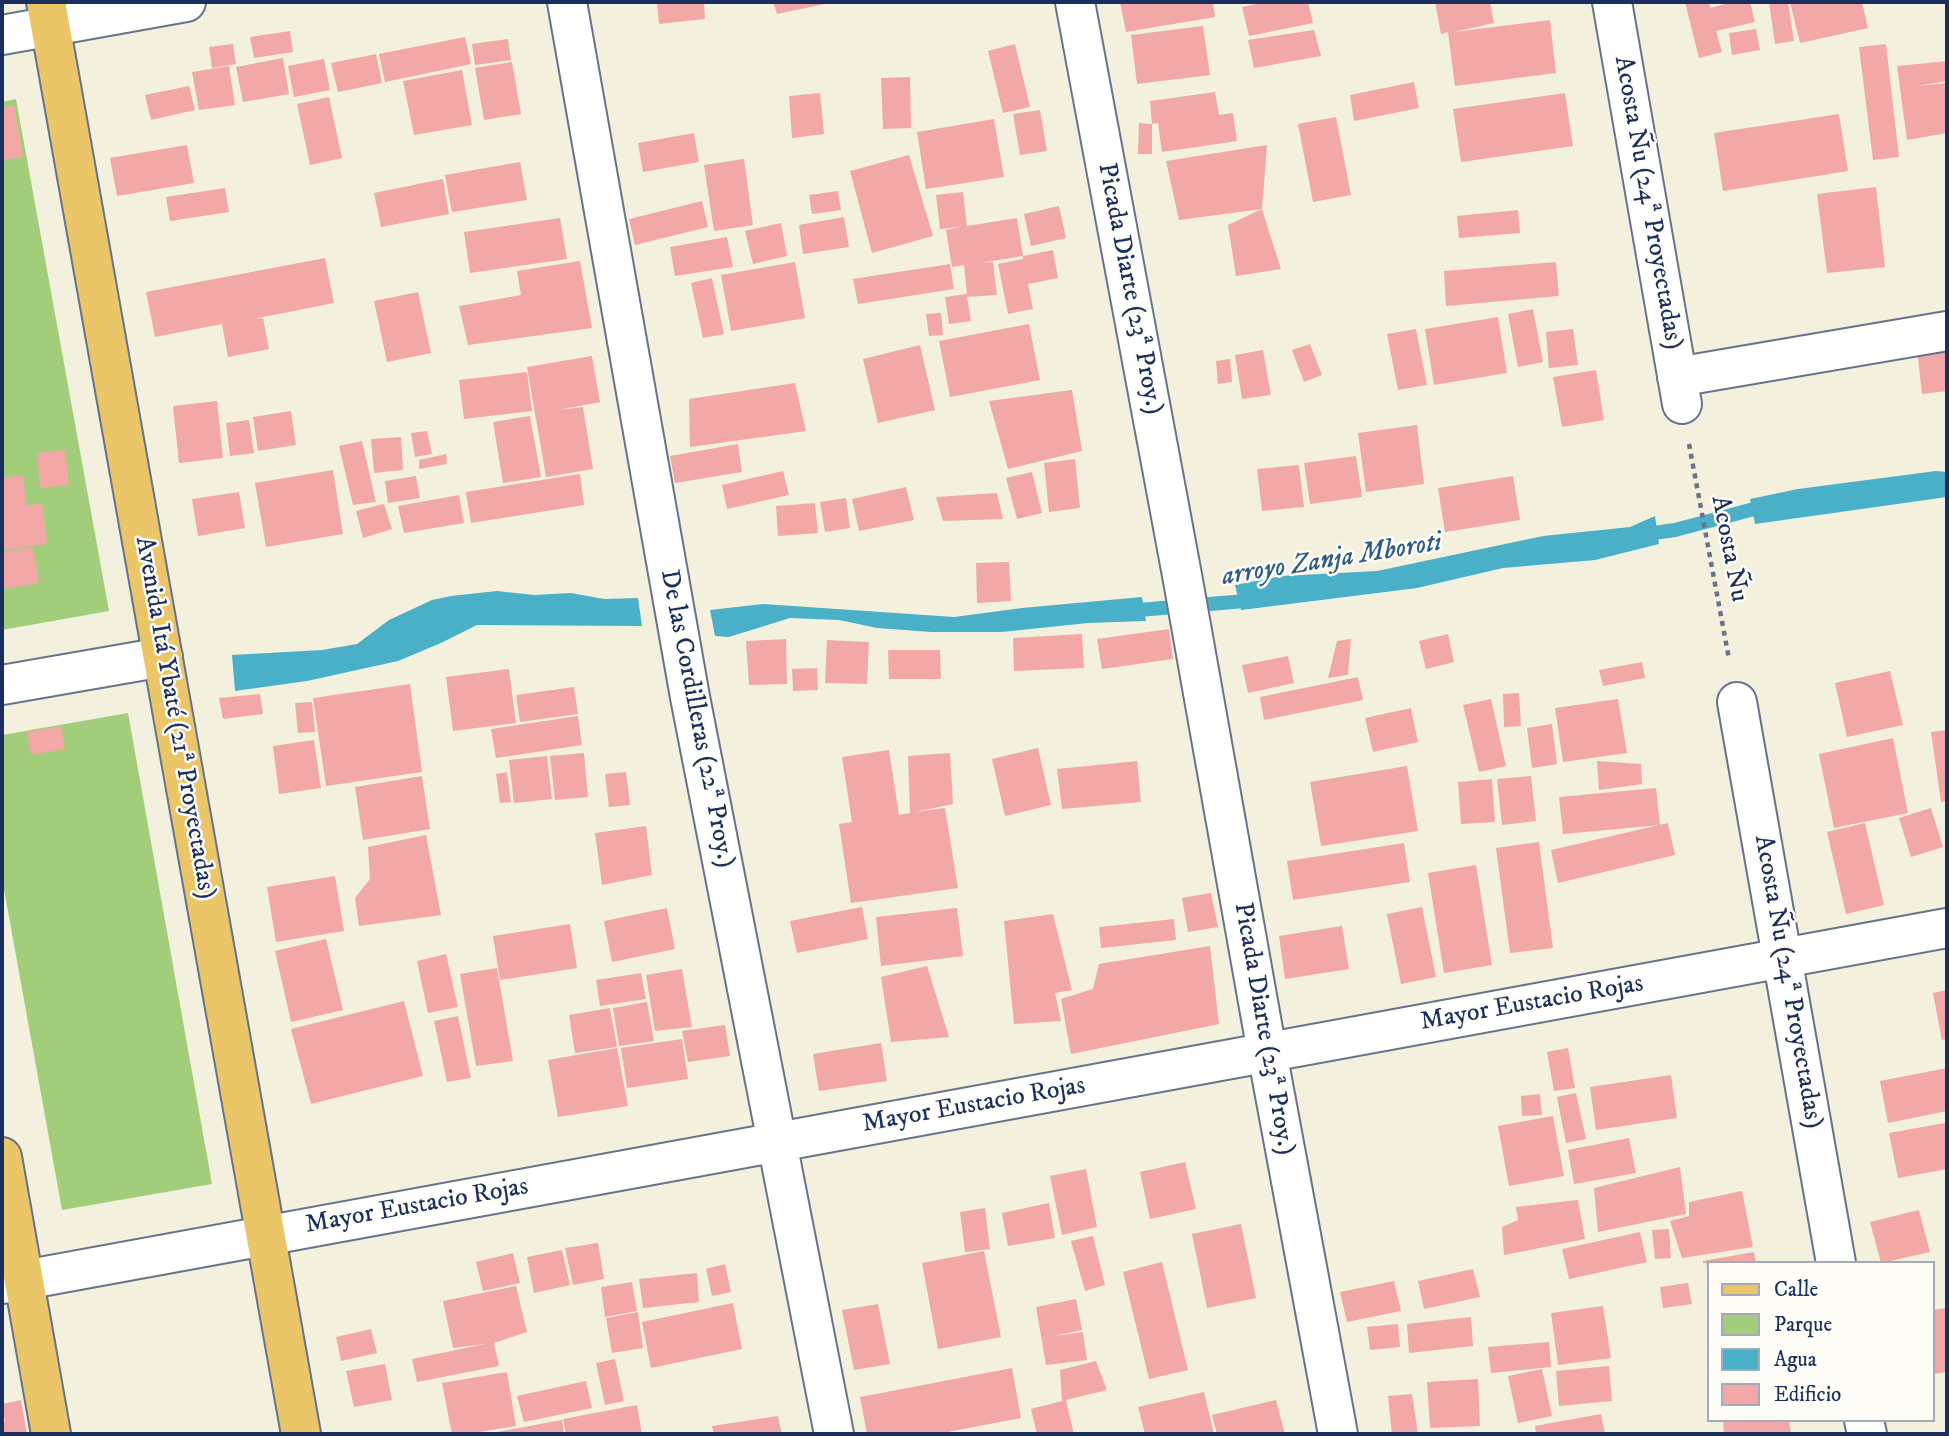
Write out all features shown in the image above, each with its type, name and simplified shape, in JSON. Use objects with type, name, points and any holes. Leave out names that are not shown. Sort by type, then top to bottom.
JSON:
[{"type":"main road","name":"Avenida Itá Ybaté (21ª Proyectadas)","points":[[49,14],[301,1434]]},
{"type":"main road","points":[[2,1157],[13,1281],[51,1434]]},
{"type":"street","points":[[2,35],[49,14],[186,2]]},
{"type":"street","name":"De las Cordilleras (22ª Proy.)","points":[[567,2],[690,696],[834,1434]]},
{"type":"street","name":"Picada Diarte (23ª Proy.)","points":[[1075,2],[1338,1434]]},
{"type":"street","name":"Acosta Ñu (24ª Proyectadas)","points":[[1612,2],[1679,390]]},
{"type":"street","points":[[1679,390],[1947,331]]},
{"type":"street","points":[[2,685],[163,657]]},
{"type":"street","name":"Acosta Ñu (24ª Proyectadas)","points":[[1737,702],[1836,1261]]},
{"type":"street","name":"Mayor Eustacio Rojas","points":[[13,1281],[1947,928]]},
{"type":"path","name":"Acosta Ñu","points":[[1679,390],[1737,702]]},
{"type":"green space","points":[[16,99],[109,611],[2,630],[2,102]]},
{"type":"green space","points":[[128,713],[212,1184],[62,1210],[2,878],[2,735]]},
{"type":"water","points":[[1936,471],[1947,472],[1947,497],[1755,524],[1750,499],[1798,489]]},
{"type":"water","points":[[1655,516],[1659,544],[1595,560],[1503,568],[1417,588],[1241,610],[1235,585],[1282,576],[1377,571],[1543,536],[1630,527]]},
{"type":"water","points":[[497,591],[534,595],[571,593],[604,599],[638,598],[642,626],[477,625],[398,661],[307,681],[235,691],[232,655],[322,650],[357,644],[389,620],[432,600]]},
{"type":"water","points":[[1142,597],[1146,621],[1088,623],[1002,632],[931,632],[877,628],[839,620],[790,618],[729,637],[715,636],[710,610],[763,604],[954,617]]},
{"type":"building","points":[[657,2],[704,2],[705,19],[659,24]]},
{"type":"building","points":[[773,2],[829,2],[829,3],[777,14]]},
{"type":"building","points":[[1120,2],[1213,2],[1215,17],[1126,32]]},
{"type":"building","points":[[1266,2],[1308,2],[1313,23],[1249,36],[1242,7]]},
{"type":"building","points":[[1435,2],[1490,2],[1494,23],[1454,32],[1550,20],[1556,73],[1455,86],[1448,32],[1441,34]]},
{"type":"building","points":[[1685,2],[1709,2],[1710,8],[1733,2],[1750,2],[1755,22],[1716,31],[1722,52],[1699,58]]},
{"type":"building","points":[[1769,2],[1788,2],[1794,41],[1775,44]]},
{"type":"building","points":[[1790,2],[1862,2],[1868,28],[1800,43]]},
{"type":"building","points":[[1203,26],[1210,75],[1137,84],[1131,35]]},
{"type":"building","points":[[1756,29],[1760,50],[1732,55],[1729,33]]},
{"type":"building","points":[[1314,30],[1321,56],[1254,68],[1248,40]]},
{"type":"building","points":[[290,31],[293,52],[254,58],[250,37]]},
{"type":"building","points":[[465,37],[471,64],[385,82],[379,54]]},
{"type":"building","points":[[508,39],[511,60],[475,65],[472,44]]},
{"type":"building","points":[[233,44],[236,64],[212,68],[209,47]]},
{"type":"building","points":[[1015,44],[1030,107],[1003,113],[988,51]]},
{"type":"building","points":[[1886,44],[1899,157],[1873,160],[1859,47]]},
{"type":"building","points":[[376,54],[382,83],[338,92],[331,63]]},
{"type":"building","points":[[283,58],[289,94],[243,102],[236,67]]},
{"type":"building","points":[[324,59],[330,90],[294,97],[288,66]]},
{"type":"building","points":[[1947,61],[1947,81],[1918,86],[1947,83],[1947,133],[1907,140],[1897,66]]},
{"type":"building","points":[[512,62],[521,114],[484,120],[475,68]]},
{"type":"building","points":[[229,66],[235,105],[199,110],[192,72]]},
{"type":"building","points":[[462,70],[472,125],[414,135],[403,81]]},
{"type":"building","points":[[910,77],[911,128],[883,129],[881,78]]},
{"type":"building","points":[[1414,82],[1419,108],[1354,121],[1350,95]]},
{"type":"building","points":[[189,86],[195,110],[151,120],[145,95]]},
{"type":"building","points":[[1215,92],[1219,115],[1233,113],[1237,141],[1162,152],[1158,123],[1152,124],[1150,101]]},
{"type":"building","points":[[820,93],[824,134],[792,138],[789,96]]},
{"type":"building","points":[[1565,93],[1573,146],[1461,162],[1453,109]]},
{"type":"building","points":[[329,97],[342,158],[310,165],[297,104]]},
{"type":"building","points":[[14,105],[23,157],[2,160],[2,108]]},
{"type":"building","points":[[1040,110],[1047,151],[1020,155],[1013,114]]},
{"type":"building","points":[[1839,114],[1848,171],[1723,191],[1714,133]]},
{"type":"building","points":[[1336,117],[1351,195],[1313,202],[1298,124]]},
{"type":"building","points":[[994,119],[1004,177],[926,189],[917,132]]},
{"type":"building","points":[[1139,123],[1152,124],[1152,154],[1138,154]]},
{"type":"building","points":[[694,133],[699,162],[643,172],[638,143]]},
{"type":"building","points":[[187,145],[194,183],[117,196],[110,158]]},
{"type":"building","points":[[1267,145],[1262,209],[1179,220],[1166,161]]},
{"type":"building","points":[[909,155],[933,236],[872,253],[850,171]]},
{"type":"building","points":[[744,159],[753,225],[714,231],[704,165]]},
{"type":"building","points":[[520,162],[527,200],[452,212],[445,175]]},
{"type":"building","points":[[443,179],[449,214],[381,227],[374,193]]},
{"type":"building","points":[[1876,187],[1885,267],[1827,273],[1817,194]]},
{"type":"building","points":[[225,188],[229,212],[170,221],[166,197]]},
{"type":"building","points":[[838,191],[841,210],[812,214],[809,195]]},
{"type":"building","points":[[963,192],[967,226],[1017,218],[1023,256],[981,263],[993,262],[997,295],[967,297],[971,321],[949,324],[945,297],[967,294],[964,265],[952,267],[946,230],[960,227],[940,229],[936,195]]},
{"type":"building","points":[[702,201],[708,227],[635,245],[629,219]]},
{"type":"building","points":[[1059,206],[1066,238],[1031,246],[1024,214]]},
{"type":"building","points":[[1262,209],[1281,269],[1236,276],[1228,225]]},
{"type":"building","points":[[1518,210],[1520,233],[1459,238],[1457,216]]},
{"type":"building","points":[[844,217],[849,247],[803,254],[799,225]]},
{"type":"building","points":[[560,218],[567,259],[470,273],[464,232]]},
{"type":"building","points":[[781,223],[787,256],[753,264],[745,231]]},
{"type":"building","points":[[727,237],[733,267],[675,276],[670,247]]},
{"type":"building","points":[[1053,250],[1058,278],[1028,284],[1033,309],[1008,314],[998,264],[1023,259],[1023,256]]},
{"type":"building","points":[[325,258],[334,303],[253,319],[263,318],[269,349],[228,357],[222,324],[155,337],[146,292]]},
{"type":"building","points":[[580,261],[592,328],[468,345],[459,306],[521,295],[517,271]]},
{"type":"building","points":[[795,262],[805,318],[731,331],[721,275]]},
{"type":"building","points":[[1556,262],[1559,296],[1446,306],[1444,271]]},
{"type":"building","points":[[950,264],[954,289],[858,304],[853,279]]},
{"type":"building","points":[[712,278],[724,334],[703,338],[691,283]]},
{"type":"building","points":[[418,292],[431,353],[387,362],[374,301]]},
{"type":"building","points":[[1533,309],[1543,362],[1518,367],[1508,314]]},
{"type":"building","points":[[941,313],[943,335],[929,336],[926,314]]},
{"type":"building","points":[[1498,317],[1507,373],[1434,385],[1425,329]]},
{"type":"building","points":[[1029,324],[1040,380],[950,397],[939,341]]},
{"type":"building","points":[[1416,329],[1427,385],[1398,390],[1387,334]]},
{"type":"building","points":[[1573,329],[1578,365],[1549,368],[1546,332]]},
{"type":"building","points":[[1310,344],[1322,375],[1304,382],[1292,350]]},
{"type":"building","points":[[920,345],[935,410],[878,423],[863,359]]},
{"type":"building","points":[[1947,346],[1947,391],[1922,394],[1917,349]]},
{"type":"building","points":[[1263,350],[1271,395],[1242,399],[1235,355]]},
{"type":"building","points":[[592,356],[600,402],[558,410],[583,407],[593,469],[546,477],[527,367]]},
{"type":"building","points":[[1230,359],[1232,382],[1218,384],[1216,361]]},
{"type":"building","points":[[1596,370],[1604,420],[1562,427],[1553,377]]},
{"type":"building","points":[[527,372],[532,411],[464,419],[459,380]]},
{"type":"building","points":[[795,383],[806,431],[690,447],[689,399]]},
{"type":"building","points":[[1072,390],[1082,451],[1008,469],[989,401]]},
{"type":"building","points":[[217,401],[223,458],[179,463],[173,406]]},
{"type":"building","points":[[291,411],[296,445],[258,451],[253,417]]},
{"type":"building","points":[[530,416],[541,477],[503,483],[493,422]]},
{"type":"building","points":[[249,420],[254,453],[230,456],[226,423]]},
{"type":"building","points":[[1417,425],[1424,484],[1366,492],[1358,433]]},
{"type":"building","points":[[427,431],[432,454],[415,457],[411,433]]},
{"type":"building","points":[[401,437],[403,470],[374,473],[371,439]]},
{"type":"building","points":[[362,441],[376,502],[353,505],[339,446]]},
{"type":"building","points":[[738,444],[742,472],[675,483],[670,456]]},
{"type":"building","points":[[65,450],[69,485],[40,488],[37,453]]},
{"type":"building","points":[[446,454],[447,464],[419,469],[419,460]]},
{"type":"building","points":[[1356,456],[1362,497],[1310,504],[1304,463]]},
{"type":"building","points":[[1075,459],[1080,508],[1049,512],[1044,463]]},
{"type":"building","points":[[1299,465],[1304,507],[1262,511],[1257,469]]},
{"type":"building","points":[[333,470],[343,534],[266,547],[255,483]]},
{"type":"building","points":[[783,471],[789,495],[727,509],[722,485]]},
{"type":"building","points":[[1032,472],[1042,513],[1017,519],[1006,478]]},
{"type":"building","points":[[580,474],[584,505],[471,523],[466,492]]},
{"type":"building","points":[[23,475],[27,506],[42,503],[47,544],[2,550],[2,478]]},
{"type":"building","points":[[416,476],[420,498],[388,503],[385,481]]},
{"type":"building","points":[[1513,476],[1520,520],[1445,532],[1438,488]]},
{"type":"building","points":[[906,487],[914,520],[859,531],[852,499]]},
{"type":"building","points":[[239,492],[245,528],[198,536],[192,499]]},
{"type":"building","points":[[997,493],[1003,519],[943,521],[936,497]]},
{"type":"building","points":[[459,495],[464,523],[404,533],[398,506]]},
{"type":"building","points":[[846,498],[850,528],[825,532],[820,502]]},
{"type":"building","points":[[815,503],[818,533],[778,536],[776,506]]},
{"type":"building","points":[[384,504],[392,529],[363,538],[356,511]]},
{"type":"building","points":[[33,547],[39,583],[2,589],[2,552]]},
{"type":"building","points":[[1009,562],[1011,601],[977,603],[976,563]]},
{"type":"building","points":[[1169,629],[1173,659],[1102,669],[1097,639]]},
{"type":"building","points":[[1082,634],[1084,668],[1014,671],[1013,638]]},
{"type":"building","points":[[1448,634],[1454,662],[1426,669],[1419,641]]},
{"type":"building","points":[[786,639],[787,684],[749,685],[746,641]]},
{"type":"building","points":[[1351,639],[1348,675],[1328,678],[1337,641]]},
{"type":"building","points":[[827,640],[869,642],[867,684],[825,683]]},
{"type":"building","points":[[888,650],[940,650],[941,679],[889,679]]},
{"type":"building","points":[[1288,656],[1294,683],[1248,693],[1242,665]]},
{"type":"building","points":[[1642,662],[1645,678],[1603,686],[1599,670]]},
{"type":"building","points":[[817,668],[818,690],[793,691],[792,669]]},
{"type":"building","points":[[509,669],[516,723],[453,731],[446,677]]},
{"type":"building","points":[[1890,671],[1903,725],[1847,737],[1835,683]]},
{"type":"building","points":[[1358,677],[1363,700],[1264,720],[1260,697]]},
{"type":"building","points":[[410,684],[422,772],[326,786],[313,698]]},
{"type":"building","points":[[574,687],[578,714],[520,722],[516,695]]},
{"type":"building","points":[[1519,693],[1521,726],[1504,727],[1503,694]]},
{"type":"building","points":[[260,694],[263,714],[223,719],[219,698]]},
{"type":"building","points":[[1491,699],[1506,766],[1479,772],[1463,705]]},
{"type":"building","points":[[1618,699],[1627,753],[1563,762],[1555,708]]},
{"type":"building","points":[[312,702],[315,732],[298,733],[295,703]]},
{"type":"building","points":[[1411,708],[1418,742],[1373,752],[1365,718]]},
{"type":"building","points":[[578,716],[582,745],[496,758],[491,729]]},
{"type":"building","points":[[1552,724],[1557,764],[1532,768],[1527,728]]},
{"type":"building","points":[[61,726],[65,749],[31,755],[27,732]]},
{"type":"building","points":[[1947,730],[1947,801],[1941,802],[1931,732]]},
{"type":"building","points":[[1893,738],[1908,813],[1834,828],[1819,754]]},
{"type":"building","points":[[314,740],[321,788],[279,794],[273,746]]},
{"type":"building","points":[[1038,748],[1051,805],[1005,816],[992,759]]},
{"type":"building","points":[[889,750],[899,815],[910,813],[908,756],[950,753],[953,804],[915,812],[945,808],[958,888],[851,903],[839,824],[852,822],[842,757]]},
{"type":"building","points":[[584,753],[588,797],[555,800],[550,756]]},
{"type":"building","points":[[547,756],[552,799],[514,803],[509,760]]},
{"type":"building","points":[[1137,761],[1141,802],[1062,809],[1057,769]]},
{"type":"building","points":[[1597,761],[1641,764],[1642,784],[1599,790]]},
{"type":"building","points":[[1407,766],[1418,831],[1321,846],[1310,782]]},
{"type":"building","points":[[507,772],[511,802],[500,803],[496,774]]},
{"type":"building","points":[[626,772],[630,805],[609,807],[605,774]]},
{"type":"building","points":[[422,776],[430,829],[363,840],[355,787]]},
{"type":"building","points":[[1531,776],[1536,821],[1502,825],[1497,779]]},
{"type":"building","points":[[1492,779],[1495,822],[1461,824],[1458,782]]},
{"type":"building","points":[[1656,788],[1660,825],[1563,834],[1559,797]]},
{"type":"building","points":[[1931,808],[1943,847],[1911,857],[1899,818]]},
{"type":"building","points":[[1668,823],[1675,855],[1558,883],[1551,850]]},
{"type":"building","points":[[1865,823],[1884,905],[1846,914],[1827,832]]},
{"type":"building","points":[[646,826],[652,875],[602,885],[595,833]]},
{"type":"building","points":[[426,835],[441,915],[359,926],[355,898],[370,879],[368,847]]},
{"type":"building","points":[[1539,842],[1553,948],[1510,953],[1496,848]]},
{"type":"building","points":[[1404,843],[1410,882],[1293,900],[1287,861]]},
{"type":"building","points":[[1476,865],[1492,965],[1444,973],[1428,873]]},
{"type":"building","points":[[335,876],[344,931],[276,942],[267,887]]},
{"type":"building","points":[[1211,893],[1218,927],[1188,932],[1182,898]]},
{"type":"building","points":[[862,907],[868,939],[797,953],[790,921]]},
{"type":"building","points":[[1422,907],[1436,977],[1401,984],[1387,914]]},
{"type":"building","points":[[667,908],[675,949],[612,962],[604,921]]},
{"type":"building","points":[[957,908],[963,956],[881,966],[876,917]]},
{"type":"building","points":[[1053,914],[1072,990],[1055,993],[1061,1021],[1014,1024],[1004,921]]},
{"type":"building","points":[[1174,919],[1176,940],[1101,948],[1099,927]]},
{"type":"building","points":[[570,924],[577,968],[500,980],[493,936]]},
{"type":"building","points":[[1342,926],[1349,969],[1285,979],[1279,936]]},
{"type":"building","points":[[326,939],[343,1010],[291,1022],[275,951]]},
{"type":"building","points":[[1210,946],[1219,1024],[1071,1054],[1061,999],[1093,989],[1099,964]]},
{"type":"building","points":[[446,954],[458,1007],[428,1013],[417,961]]},
{"type":"building","points":[[927,966],[949,1037],[891,1042],[881,977]]},
{"type":"building","points":[[497,968],[513,1061],[476,1066],[460,974]]},
{"type":"building","points":[[682,969],[692,1027],[655,1031],[646,975]]},
{"type":"building","points":[[641,973],[646,999],[600,1006],[596,980]]},
{"type":"building","points":[[1947,990],[1947,1039],[1942,1040],[1933,993]]},
{"type":"building","points":[[404,1001],[423,1076],[311,1104],[291,1029]]},
{"type":"building","points":[[647,1002],[654,1041],[619,1046],[613,1008]]},
{"type":"building","points":[[610,1008],[617,1047],[575,1053],[569,1015]]},
{"type":"building","points":[[458,1016],[471,1078],[447,1082],[434,1021]]},
{"type":"building","points":[[725,1025],[730,1056],[688,1062],[682,1031]]},
{"type":"building","points":[[682,1039],[688,1079],[627,1088],[621,1048]]},
{"type":"building","points":[[881,1043],[887,1081],[819,1091],[813,1054]]},
{"type":"building","points":[[617,1048],[628,1106],[558,1117],[548,1060]]},
{"type":"building","points":[[1568,1048],[1575,1088],[1554,1091],[1547,1052]]},
{"type":"building","points":[[1947,1068],[1947,1111],[1888,1123],[1880,1081]]},
{"type":"building","points":[[1671,1075],[1677,1118],[1596,1130],[1590,1087]]},
{"type":"building","points":[[1576,1093],[1586,1139],[1566,1143],[1557,1097]]},
{"type":"building","points":[[1540,1094],[1542,1115],[1522,1116],[1521,1096]]},
{"type":"building","points":[[1553,1116],[1564,1176],[1509,1186],[1498,1126]]},
{"type":"building","points":[[1945,1123],[1947,1169],[1898,1178],[1889,1133]]},
{"type":"building","points":[[1629,1138],[1636,1173],[1574,1184],[1568,1150]]},
{"type":"building","points":[[1185,1162],[1196,1209],[1150,1219],[1140,1172]]},
{"type":"building","points":[[1680,1167],[1686,1214],[1598,1232],[1594,1188]]},
{"type":"building","points":[[1086,1169],[1097,1227],[1062,1235],[1050,1176]]},
{"type":"building","points":[[1742,1191],[1753,1247],[1682,1258],[1670,1221],[1689,1216],[1689,1202]]},
{"type":"building","points":[[1578,1200],[1585,1239],[1504,1255],[1502,1227],[1518,1220],[1516,1207]]},
{"type":"building","points":[[1049,1203],[1055,1238],[1008,1246],[1002,1213]]},
{"type":"building","points":[[985,1208],[990,1249],[965,1252],[960,1212]]},
{"type":"building","points":[[1919,1210],[1930,1252],[1880,1261],[1870,1222]]},
{"type":"building","points":[[1241,1224],[1256,1298],[1207,1308],[1192,1234]]},
{"type":"building","points":[[1669,1229],[1671,1258],[1655,1259],[1652,1230]]},
{"type":"building","points":[[1640,1232],[1647,1262],[1569,1279],[1562,1249]]},
{"type":"building","points":[[1093,1236],[1105,1285],[1085,1291],[1071,1241]]},
{"type":"building","points":[[598,1243],[604,1279],[573,1285],[565,1248]]},
{"type":"building","points":[[562,1250],[570,1285],[534,1293],[527,1257]]},
{"type":"building","points":[[984,1251],[1001,1337],[938,1349],[922,1263]]},
{"type":"building","points":[[1754,1252],[1756,1261],[1708,1261],[1708,1270],[1703,1261]]},
{"type":"building","points":[[513,1253],[520,1283],[483,1291],[476,1262]]},
{"type":"building","points":[[1162,1262],[1188,1370],[1149,1379],[1123,1272]]},
{"type":"building","points":[[725,1264],[731,1292],[712,1296],[706,1269]]},
{"type":"building","points":[[1473,1269],[1480,1297],[1424,1309],[1418,1281]]},
{"type":"building","points":[[697,1273],[699,1302],[643,1308],[639,1279]]},
{"type":"building","points":[[1394,1281],[1401,1311],[1347,1322],[1340,1292]]},
{"type":"building","points":[[632,1282],[637,1311],[605,1317],[601,1287]]},
{"type":"building","points":[[1688,1283],[1692,1304],[1663,1308],[1660,1287]]},
{"type":"building","points":[[516,1286],[527,1332],[494,1343],[499,1366],[417,1382],[412,1359],[485,1344],[453,1348],[443,1301]]},
{"type":"building","points":[[1076,1299],[1082,1330],[1054,1336],[1083,1332],[1087,1360],[1046,1365],[1036,1307]]},
{"type":"building","points":[[733,1303],[742,1349],[651,1368],[642,1322]]},
{"type":"building","points":[[878,1304],[890,1364],[854,1370],[842,1310]]},
{"type":"building","points":[[1603,1306],[1611,1358],[1558,1365],[1551,1313]]},
{"type":"building","points":[[1947,1308],[1947,1372],[1935,1374],[1935,1310]]},
{"type":"building","points":[[638,1312],[643,1348],[612,1353],[606,1318]]},
{"type":"building","points":[[1471,1317],[1473,1346],[1409,1353],[1407,1324]]},
{"type":"building","points":[[1398,1324],[1400,1347],[1370,1350],[1367,1327]]},
{"type":"building","points":[[371,1329],[377,1353],[341,1361],[336,1337]]},
{"type":"building","points":[[1549,1342],[1551,1367],[1491,1373],[1488,1347]]},
{"type":"building","points":[[615,1359],[624,1401],[605,1405],[596,1363]]},
{"type":"building","points":[[1096,1361],[1107,1390],[1066,1400],[1074,1434],[1037,1434],[1031,1409],[1062,1401],[1060,1370]]},
{"type":"building","points":[[385,1364],[392,1400],[354,1407],[346,1371]]},
{"type":"building","points":[[1609,1366],[1612,1401],[1559,1406],[1556,1371]]},
{"type":"building","points":[[1012,1368],[1021,1418],[937,1434],[867,1434],[860,1397]]},
{"type":"building","points":[[1542,1369],[1552,1416],[1518,1423],[1508,1376]]},
{"type":"building","points":[[507,1372],[516,1426],[452,1434],[442,1383]]},
{"type":"building","points":[[1478,1379],[1480,1426],[1430,1428],[1427,1382]]},
{"type":"building","points":[[586,1381],[592,1408],[524,1422],[517,1396]]},
{"type":"building","points":[[1204,1392],[1214,1434],[1145,1434],[1138,1407]]},
{"type":"building","points":[[1412,1394],[1418,1434],[1392,1434],[1388,1396]]},
{"type":"building","points":[[21,1400],[27,1434],[2,1434],[2,1423],[5,1422],[2,1404]]},
{"type":"building","points":[[1276,1400],[1285,1434],[1217,1434],[1212,1415]]},
{"type":"building","points":[[637,1405],[642,1434],[566,1434],[563,1419]]},
{"type":"building","points":[[1601,1414],[1605,1434],[1536,1434],[1535,1426]]},
{"type":"building","points":[[778,1416],[782,1434],[714,1434],[712,1426]]},
{"type":"building","points":[[562,1420],[564,1434],[497,1434],[497,1432]]},
{"type":"building","points":[[1723,1422],[1789,1422],[1791,1434],[1724,1434]]},
{"type":"waterway","name":"arroyo Zanja Mboroti","points":[[1639,535],[1675,530],[1769,505]]},
{"type":"waterway","name":"arroyo Zanja Mboroti","points":[[1127,611],[1257,600]]}]
